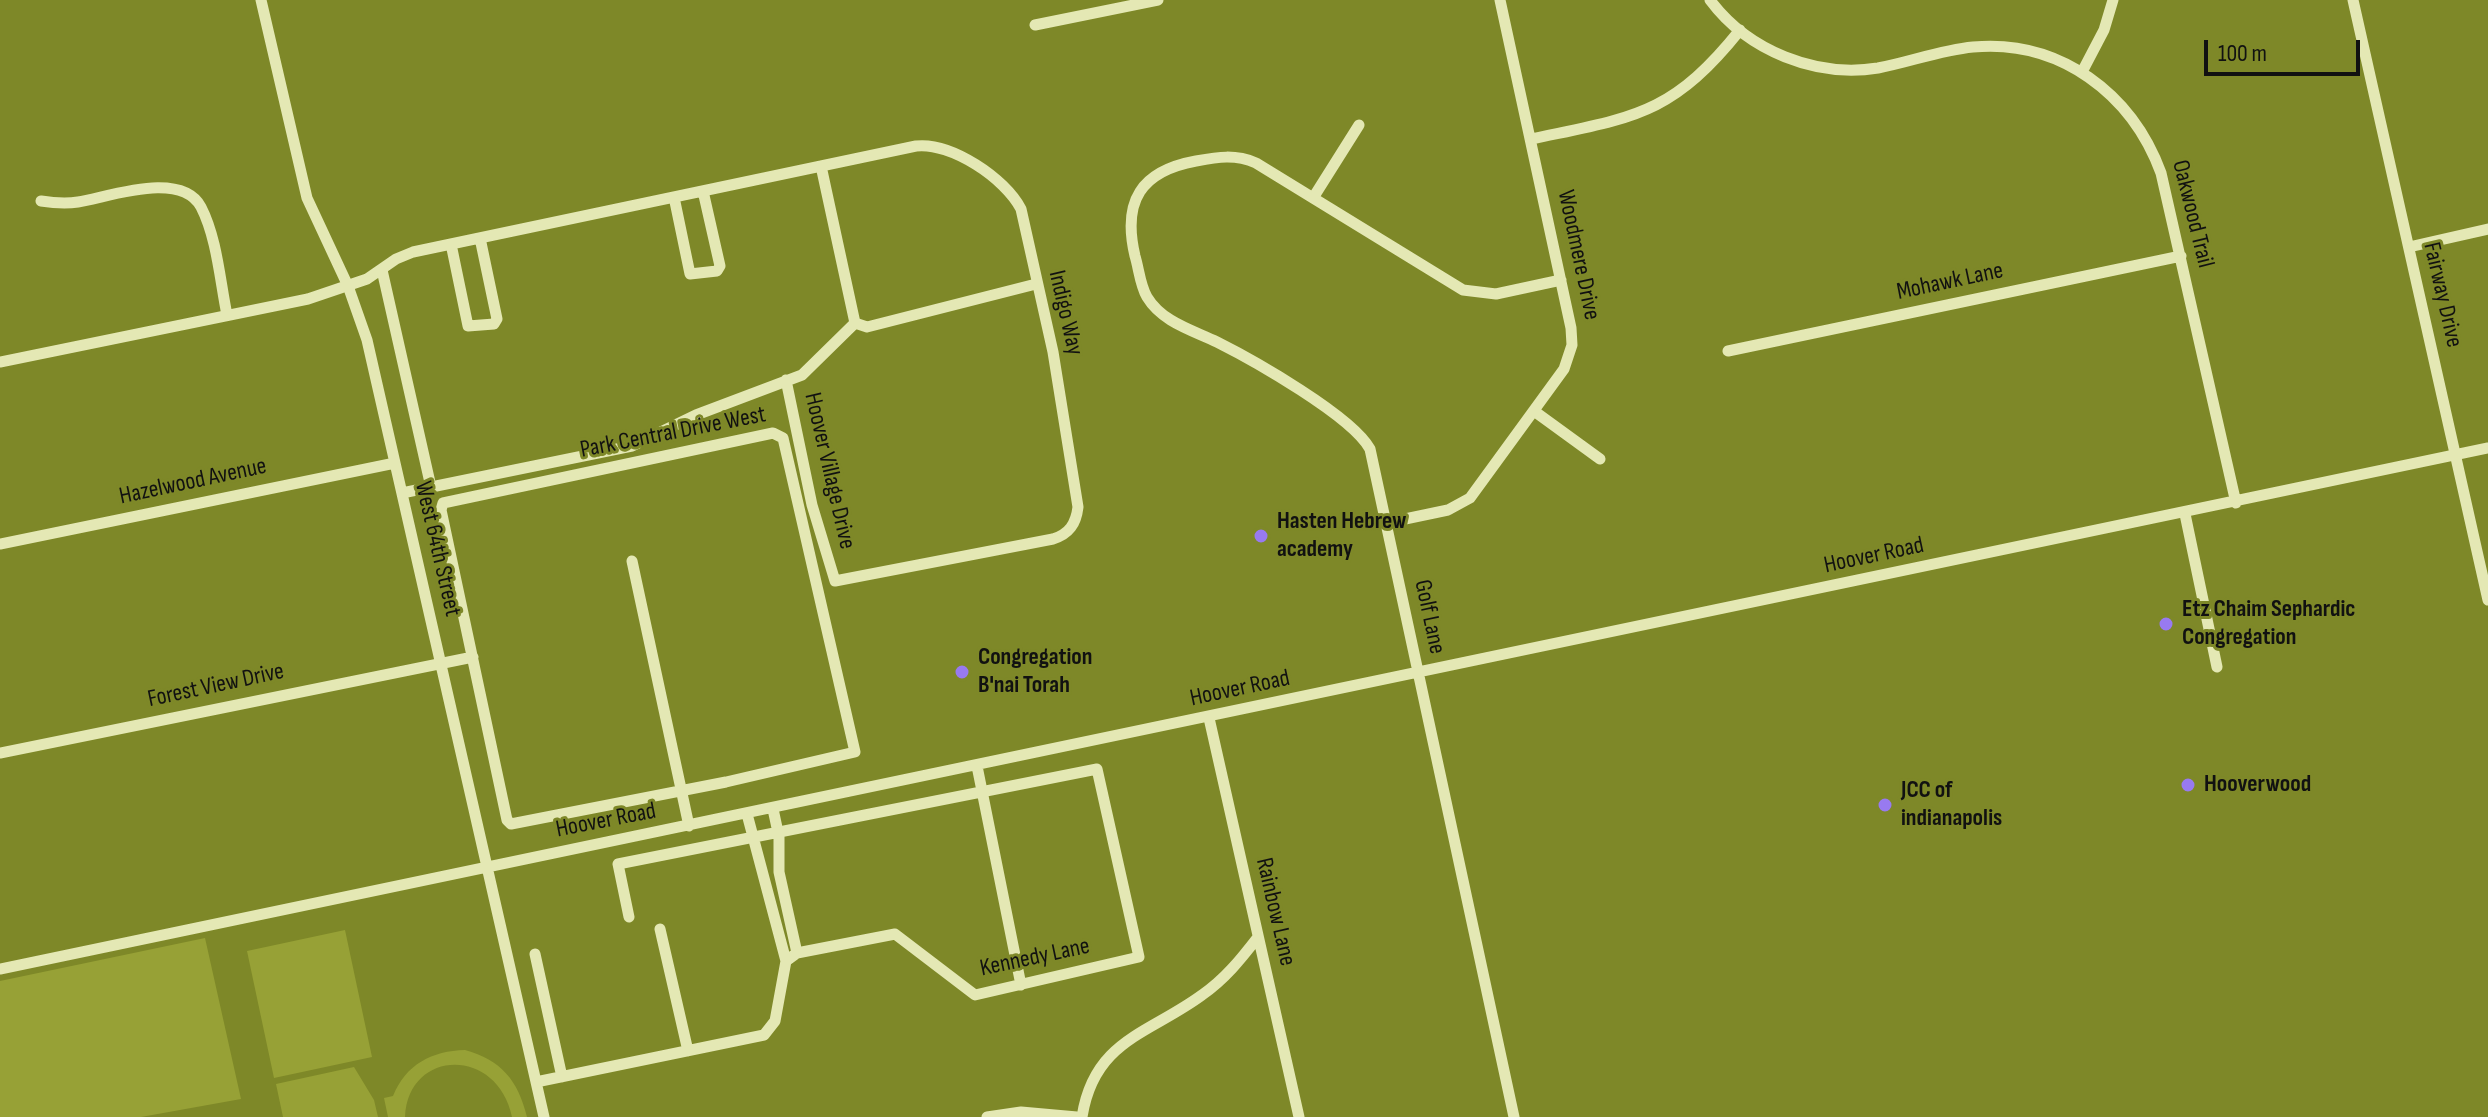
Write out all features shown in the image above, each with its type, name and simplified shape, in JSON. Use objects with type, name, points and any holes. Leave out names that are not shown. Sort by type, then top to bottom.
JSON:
[{"type":"street","name":"West 64th Street","points":[[261,0],[307,198],[348,286],[367,340],[544,1117]]},
{"type":"street","points":[[1035,25],[1158,0]]},
{"type":"street","name":"Woodmere Drive","points":[[1386,523],[1448,510],[1464,503],[1476,492],[1570,357],[1572,333],[1500,0]]},
{"type":"street","name":"Oakwood Trail","points":[[1710,0],[1740,30],[1784,57],[1825,68],[1868,69],[1952,50],[1991,47],[2034,52],[2082,72],[2120,103],[2150,146],[2164,182],[2236,503]]},
{"type":"street","points":[[2082,72],[2104,30],[2113,0]]},
{"type":"street","name":"Fairway Drive","points":[[2353,0],[2488,600]]},
{"type":"street","points":[[1532,139],[1627,118],[1658,105],[1702,74],[1740,30]]},
{"type":"street","points":[[1359,125],[1313,198],[1467,292],[1496,294],[1561,280]]},
{"type":"street","name":"Indigo Way","points":[[821,166],[916,146],[945,147],[963,156],[1018,204],[1053,352],[1078,507],[1074,524],[1065,534],[1053,539],[835,581]]},
{"type":"street","name":"Golf Lane","points":[[1313,198],[1256,163],[1238,157],[1220,156],[1171,166],[1153,176],[1140,191],[1132,209],[1130,234],[1144,292],[1165,317],[1246,358],[1358,432],[1374,458],[1514,1117]]},
{"type":"street","points":[[0,362],[308,299],[348,286],[382,270],[406,254],[821,166],[855,323],[867,327],[1036,284]]},
{"type":"street","points":[[41,201],[75,203],[169,187],[187,194],[200,204],[207,224],[227,315]]},
{"type":"street","points":[[674,197],[690,274],[706,274],[718,271],[720,266],[703,191]]},
{"type":"street","points":[[2409,247],[2488,229]]},
{"type":"street","points":[[451,244],[471,328],[497,321],[480,238]]},
{"type":"street","name":"Mohawk Lane","points":[[1728,351],[2181,256]]},
{"type":"street","points":[[382,270],[431,487]]},
{"type":"street","name":"Hoover Village Drive","points":[[835,581],[812,505],[786,380],[812,369],[855,323]]},
{"type":"street","points":[[402,493],[632,446],[696,415],[786,380]]},
{"type":"street","points":[[1534,411],[1600,459]]},
{"type":"street","name":"Park Central Drive West","points":[[473,657],[441,510],[443,503],[449,499],[780,434],[855,752],[682,791]]},
{"type":"street","name":"Hoover Road","points":[[0,969],[2185,514],[2488,448]]},
{"type":"street","name":"Hazelwood Avenue","points":[[0,544],[395,463]]},
{"type":"street","points":[[2185,514],[2217,667]]},
{"type":"street","points":[[632,561],[689,826]]},
{"type":"street","points":[[473,657],[506,815],[511,824],[682,791]]},
{"type":"street","name":"Forest View Drive","points":[[0,753],[473,657]]},
{"type":"street","name":"Rainbow Lane","points":[[1209,718],[1299,1117]]},
{"type":"street","points":[[977,766],[1021,985]]},
{"type":"street","name":"Hoover Road","points":[[629,917],[618,864],[982,789],[1097,769],[1139,957]]},
{"type":"street","points":[[773,809],[778,831],[779,872],[797,953]]},
{"type":"street","points":[[536,1082],[764,1035],[771,1029],[786,961],[747,814]]},
{"type":"street","points":[[660,929],[688,1051]]},
{"type":"street","name":"Kennedy Lane","points":[[786,961],[797,953],[895,934],[975,995],[1139,957]]},
{"type":"street","points":[[987,1117],[1021,1112],[1079,1117],[1091,1084],[1119,1044],[1202,996],[1234,969],[1258,937]]},
{"type":"street","points":[[535,954],[562,1077]]},
{"type":"green space","points":[[345,930],[372,1057],[274,1078],[247,951]]},
{"type":"green space","points":[[205,938],[241,1099],[141,1117],[0,1117],[0,981]]},
{"type":"green space","points":[[465,1050],[489,1059],[506,1073],[519,1092],[527,1117],[512,1117],[503,1094],[489,1077],[472,1068],[454,1065],[436,1068],[421,1078],[410,1095],[405,1117],[388,1117],[384,1098],[393,1096],[405,1075],[413,1068],[442,1053]]},
{"type":"green space","points":[[354,1067],[374,1100],[378,1117],[283,1117],[276,1084]]},
{"type":"place","name":"Hasten Hebrew academy","points":[[1261,536]]},
{"type":"place","name":"Etz Chaim Sephardic Congregation","points":[[2166,624]]},
{"type":"place","name":"Congregation B'nai Torah","points":[[962,672]]},
{"type":"place","name":"Hooverwood","points":[[2188,785]]},
{"type":"place","name":"JCC of indianapolis","points":[[1885,805]]}]
